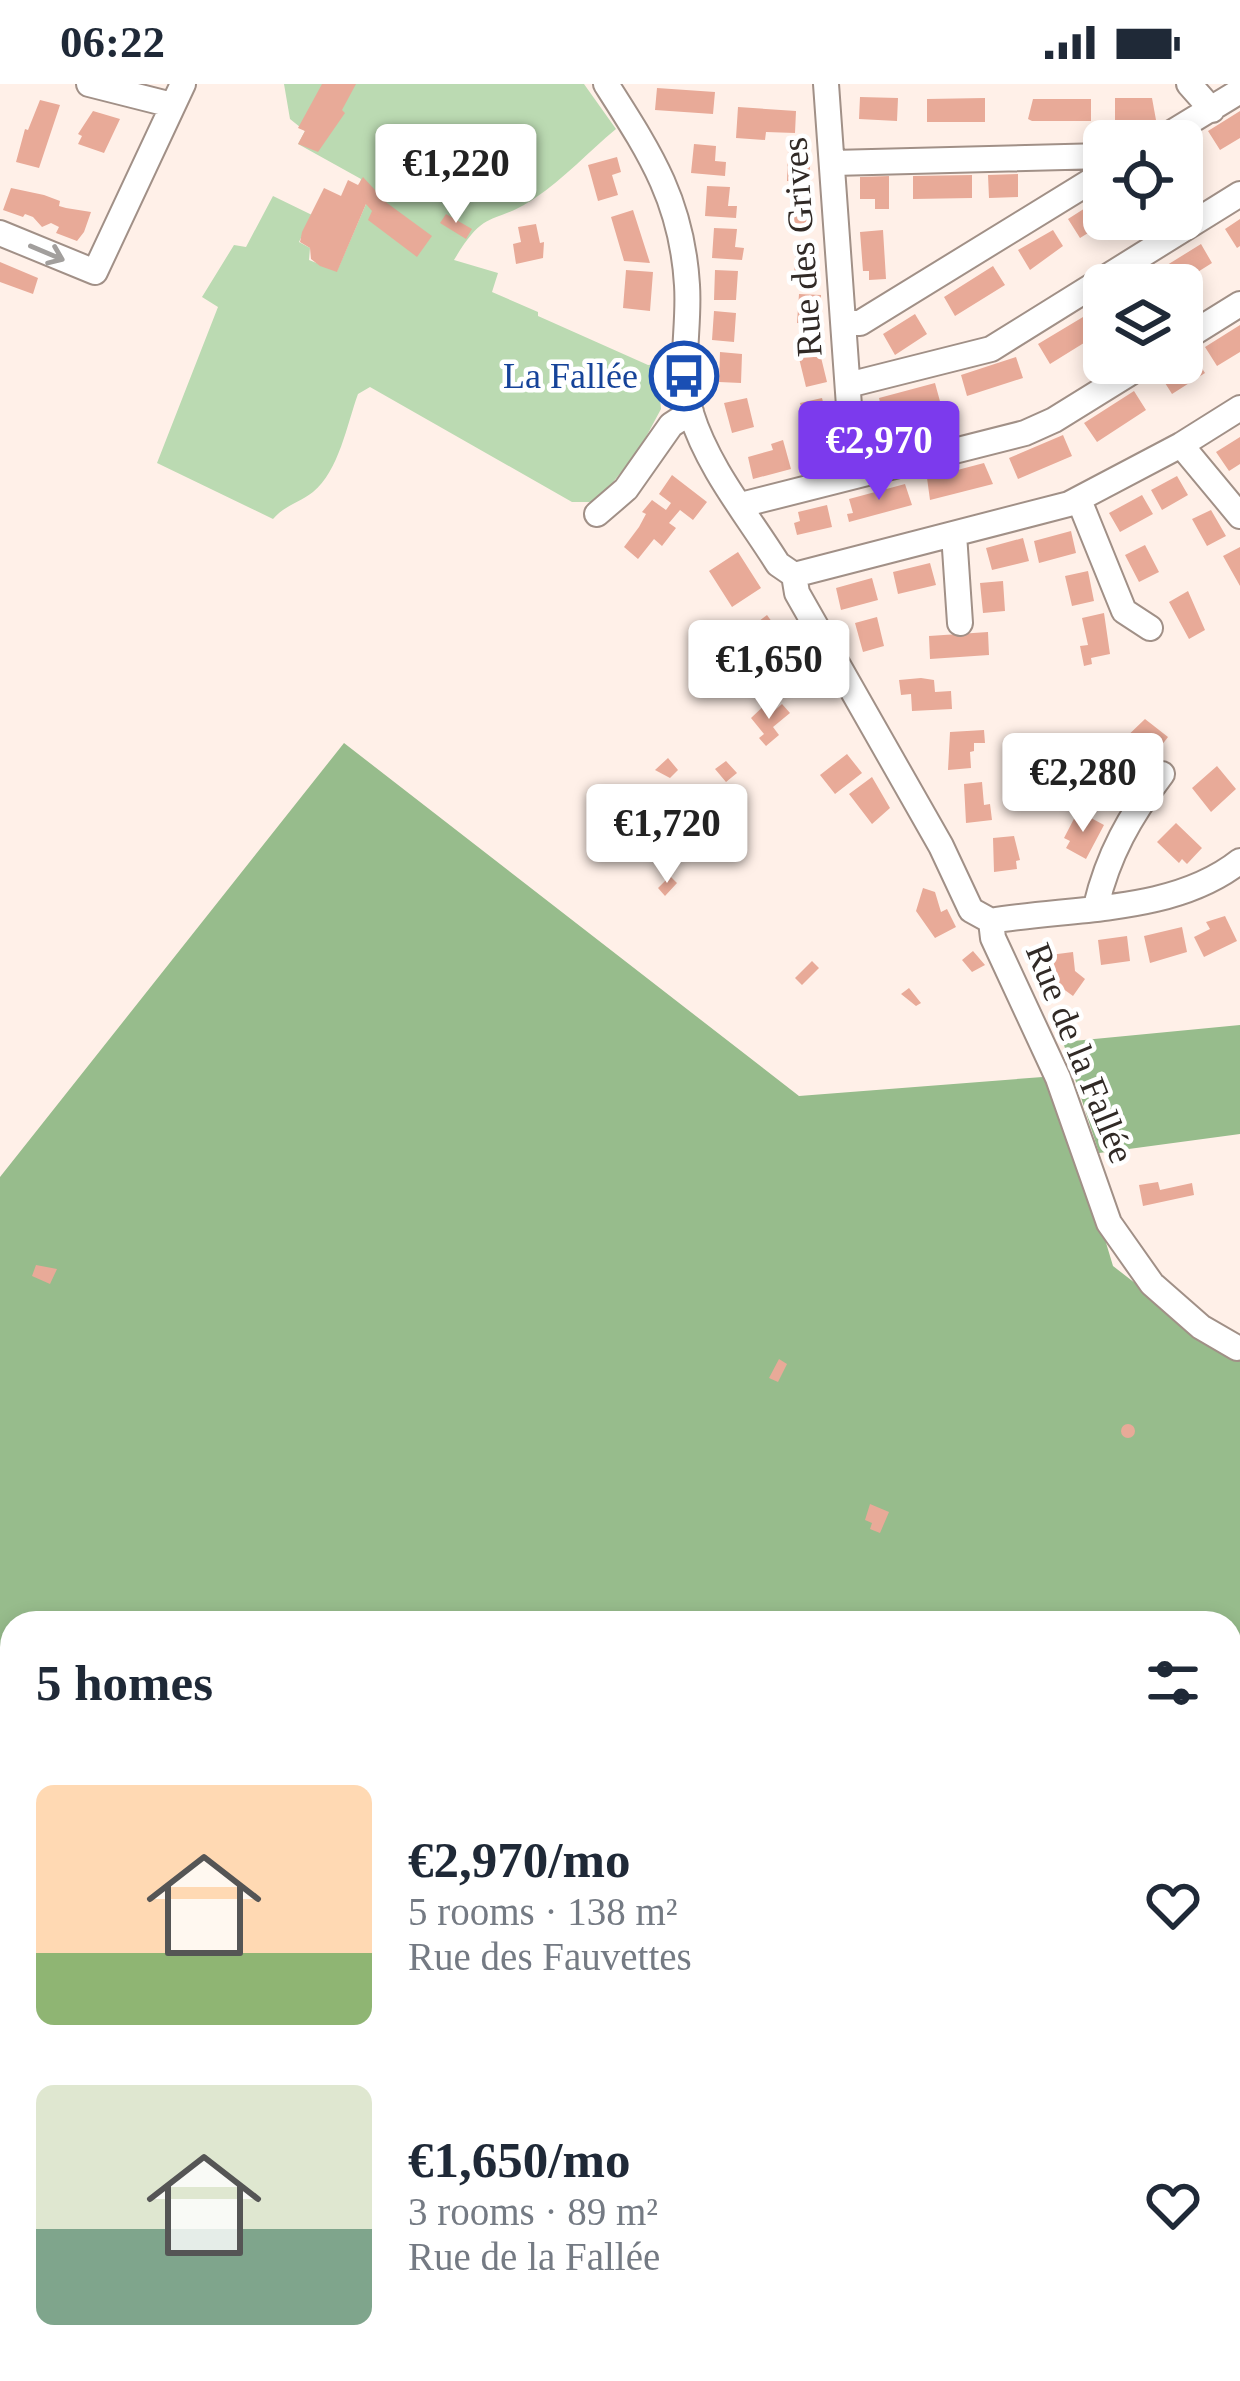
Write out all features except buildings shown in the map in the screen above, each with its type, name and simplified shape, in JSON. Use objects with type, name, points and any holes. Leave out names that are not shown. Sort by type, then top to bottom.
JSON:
[{"type":"street","points":[[0,233],[95,272],[177,94],[89,84]]},
{"type":"street","name":"Rue de la Fallée","points":[[606,84],[651,152],[682,235],[688,290],[684,376],[691,412],[721,477],[778,564],[794,575],[797,593],[940,845],[971,910],[991,921],[993,938],[1058,1078],[1109,1223],[1152,1284],[1201,1327],[1237,1348]]},
{"type":"street","name":"Rue des Grives","points":[[826,84],[854,476]]},
{"type":"street","points":[[1189,84],[1212,110]]},
{"type":"street","points":[[1195,120],[1240,91]]},
{"type":"street","points":[[833,163],[1083,157]]},
{"type":"street","points":[[844,323],[860,323],[1083,186]]},
{"type":"street","points":[[848,386],[991,349],[1240,194]]},
{"type":"street","points":[[1203,327],[1240,304]]},
{"type":"street","points":[[741,505],[1025,433],[1112,384]]},
{"type":"street","points":[[794,575],[1078,500],[1240,408]]},
{"type":"street","points":[[597,514],[626,489],[671,425],[691,412]]},
{"type":"street","points":[[1180,445],[1240,516]]},
{"type":"street","points":[[1078,500],[1124,610],[1150,628]]},
{"type":"street","points":[[954,534],[960,623]]},
{"type":"street","points":[[1096,906],[1117,841],[1162,774]]},
{"type":"street","points":[[991,921],[1187,892],[1240,861]]},
{"type":"green space","points":[[284,84],[584,84],[616,129],[546,190],[482,224],[454,260],[498,273],[492,292],[538,316],[648,365],[657,364],[661,409],[639,450],[597,502],[572,502],[370,387],[358,394],[336,460],[322,483],[273,519],[157,463],[218,307],[202,297],[234,245],[246,247],[273,196],[312,215],[299,242],[310,248],[309,260],[337,271],[366,204],[357,194],[361,179],[298,144],[305,131],[290,119]]},
{"type":"green space","points":[[344,743],[799,1096],[1056,1076],[1113,1266],[1229,1356],[1240,1356],[1240,1611],[0,1611],[0,1177]]},
{"type":"green space","points":[[1240,1025],[1240,1134],[1099,1153],[1063,1042]]},
{"type":"place","name":"La Fallée","points":[[684,376]]}]
